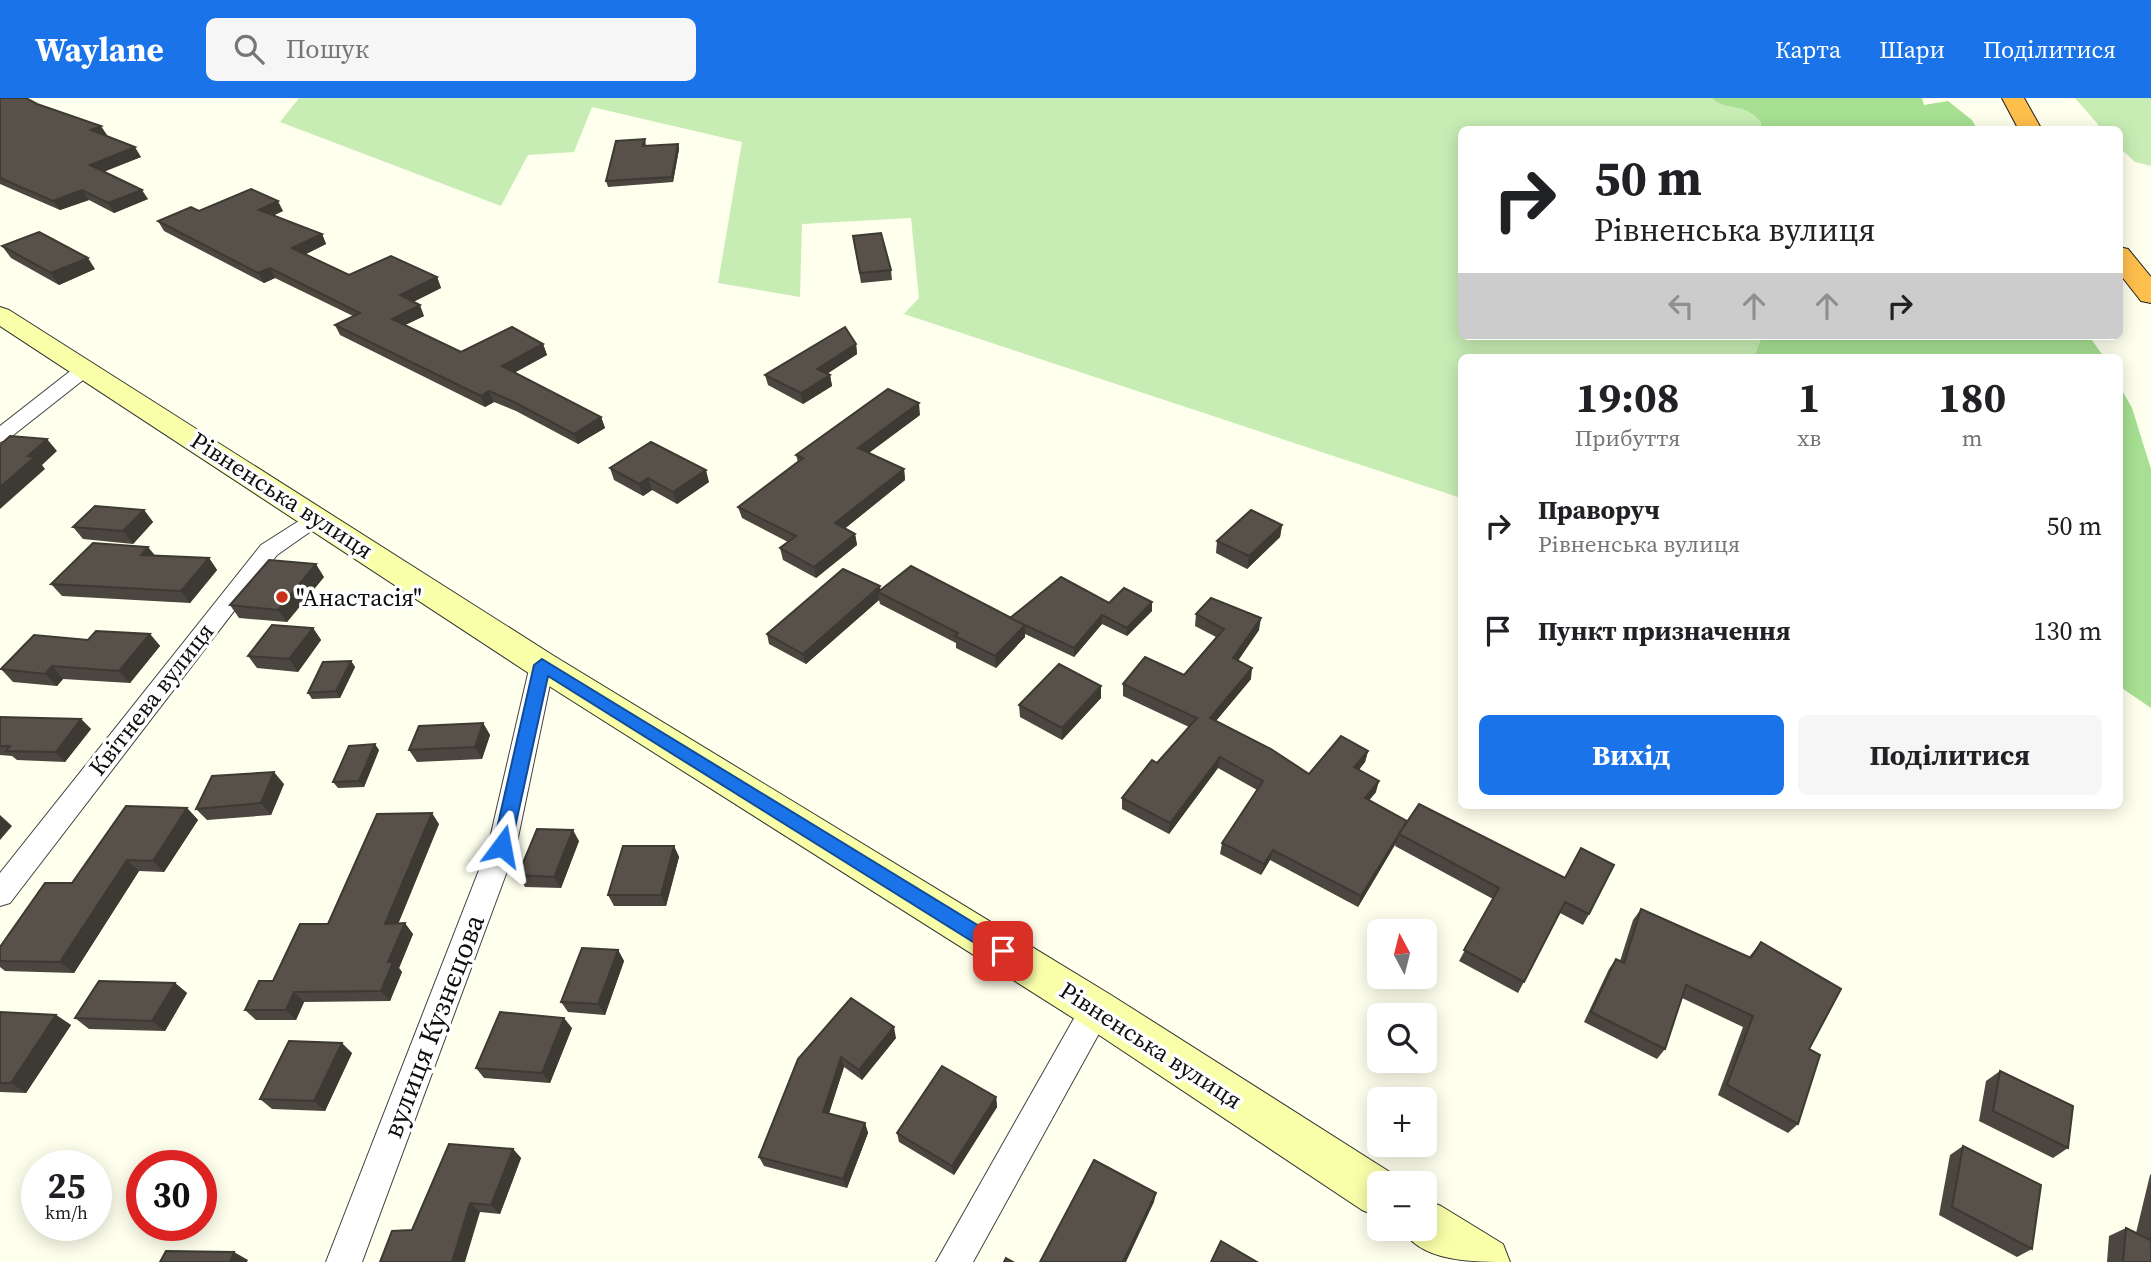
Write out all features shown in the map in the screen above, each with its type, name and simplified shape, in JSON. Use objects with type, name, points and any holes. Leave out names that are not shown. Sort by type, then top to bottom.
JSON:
[{"type":"highway","points":[[2013,98],[2029,126]]},
{"type":"highway","points":[[2123,260],[2151,295]]},
{"type":"main road","name":"Рівненська вулиця","points":[[0,315],[542,665],[1096,1009],[1367,1185]]},
{"type":"main road","points":[[1437,1231],[1485,1262]]},
{"type":"street","points":[[0,436],[85,369]]},
{"type":"street","name":"Квітнева вулиця","points":[[0,894],[269,550],[316,517]]},
{"type":"street","name":"вулиця Кузнєцова","points":[[344,1262],[502,846],[542,665]]},
{"type":"street","points":[[954,1262],[1096,1009]]},
{"type":"green space","points":[[299,98],[1712,98],[1723,105],[1748,111],[1761,122],[1760,126],[1458,126],[1458,340],[1760,340],[1755,354],[1458,354],[1458,497],[904,314],[919,298],[911,218],[802,224],[800,297],[718,283],[742,142],[592,107],[574,152],[528,155],[501,206],[280,122]]},
{"type":"green space","points":[[1712,98],[1922,98],[1924,105],[1948,101],[1972,120],[1975,126],[1760,126],[1761,122],[1748,111]]},
{"type":"green space","points":[[2075,98],[2151,98],[2151,166],[2135,162],[2123,151],[2123,126],[2099,126]]},
{"type":"green space","points":[[1760,340],[2092,340],[2102,354],[1755,354]]},
{"type":"green space","points":[[2123,392],[2132,408],[2151,469],[2151,708],[2123,689]]},
{"type":"building","points":[[0,98],[26,98],[101,126],[91,130],[135,147],[90,165],[142,190],[108,203],[82,190],[53,201],[0,178]]},
{"type":"building","points":[[645,139],[643,146],[678,144],[672,177],[606,181],[616,141]]},
{"type":"building","points":[[251,189],[278,201],[259,210],[322,234],[292,248],[349,275],[391,256],[437,277],[400,295],[420,305],[392,319],[461,352],[512,327],[543,344],[502,366],[601,417],[574,434],[489,391],[481,396],[335,325],[360,313],[270,268],[258,273],[158,221],[191,207],[199,211]]},
{"type":"building","points":[[39,232],[88,258],[51,273],[2,246]]},
{"type":"building","points":[[881,233],[891,270],[860,273],[853,236]]},
{"type":"building","points":[[845,327],[856,344],[817,369],[830,375],[801,393],[765,375]]},
{"type":"building","points":[[888,389],[919,403],[858,448],[904,469],[835,523],[855,534],[814,567],[780,548],[796,536],[738,507],[803,458],[796,455]]},
{"type":"building","points":[[10,436],[47,439],[28,456],[35,457],[0,487],[0,445]]},
{"type":"building","points":[[651,442],[706,470],[673,492],[648,478],[639,484],[610,468]]},
{"type":"building","points":[[95,506],[144,510],[123,531],[73,527]]},
{"type":"building","points":[[1251,510],[1282,525],[1249,556],[1217,541]]},
{"type":"building","points":[[93,543],[148,547],[141,555],[209,558],[181,591],[51,584]]},
{"type":"building","points":[[269,560],[316,564],[278,610],[230,605]]},
{"type":"building","points":[[911,566],[1025,625],[995,656],[955,636],[958,633],[878,592]]},
{"type":"building","points":[[843,569],[880,586],[803,654],[767,634]]},
{"type":"building","points":[[1061,577],[1109,603],[1124,588],[1152,602],[1127,628],[1102,615],[1074,648],[1010,618]]},
{"type":"building","points":[[1211,598],[1261,618],[1233,658],[1252,668],[1210,718],[1271,749],[1309,774],[1341,736],[1368,751],[1354,767],[1379,781],[1365,798],[1407,821],[1361,896],[1273,850],[1264,864],[1222,843],[1263,781],[1220,757],[1170,823],[1122,798],[1152,760],[1157,763],[1197,718],[1123,684],[1145,657],[1184,675],[1224,629],[1196,614]]},
{"type":"building","points":[[272,625],[313,628],[289,659],[248,656]]},
{"type":"building","points":[[96,631],[150,634],[119,671],[52,666],[45,674],[1,669],[34,635],[88,640]]},
{"type":"building","points":[[351,661],[336,691],[308,693],[323,662]]},
{"type":"building","points":[[1059,664],[1101,686],[1062,728],[1019,705]]},
{"type":"building","points":[[0,717],[81,719],[56,752],[6,751],[10,746],[0,746]]},
{"type":"building","points":[[483,723],[475,747],[409,750],[419,726]]},
{"type":"building","points":[[375,744],[359,781],[333,782],[349,746]]},
{"type":"building","points":[[274,772],[261,803],[196,809],[212,776]]},
{"type":"building","points":[[1419,804],[1565,878],[1581,848],[1614,865],[1589,914],[1565,902],[1524,982],[1464,950],[1499,888],[1399,834]]},
{"type":"building","points":[[126,806],[187,808],[153,861],[127,860],[60,962],[0,961],[0,947],[45,883],[72,883]]},
{"type":"building","points":[[432,813],[385,924],[405,923],[388,962],[393,962],[381,991],[294,992],[286,1010],[245,1010],[259,981],[273,981],[300,924],[328,924],[377,814]]},
{"type":"building","points":[[537,829],[573,830],[554,877],[518,875]]},
{"type":"building","points":[[623,846],[674,846],[661,895],[608,895]]},
{"type":"building","points":[[1641,909],[1751,958],[1761,942],[1841,989],[1809,1049],[1820,1055],[1798,1124],[1727,1085],[1753,1016],[1686,985],[1665,1049],[1591,1012],[1616,959],[1624,963]]},
{"type":"building","points":[[582,948],[618,950],[598,1004],[561,1002]]},
{"type":"building","points":[[99,981],[175,983],[152,1021],[75,1018]]},
{"type":"building","points":[[851,998],[894,1027],[859,1070],[841,1057],[823,1112],[865,1123],[843,1179],[759,1157],[798,1059]]},
{"type":"building","points":[[0,1012],[56,1015],[11,1083],[0,1083]]},
{"type":"building","points":[[500,1012],[564,1018],[542,1073],[476,1068]]},
{"type":"building","points":[[289,1041],[342,1043],[314,1101],[260,1099]]},
{"type":"building","points":[[942,1066],[996,1097],[952,1166],[897,1133]]},
{"type":"building","points":[[2000,1071],[2073,1106],[2068,1148],[1993,1111]]},
{"type":"building","points":[[449,1144],[513,1149],[491,1205],[470,1203],[452,1262],[380,1262],[392,1231],[412,1230]]},
{"type":"building","points":[[1963,1146],[2041,1185],[2032,1249],[1952,1207]]},
{"type":"building","points":[[1094,1160],[1156,1193],[1123,1262],[1040,1262]]},
{"type":"building","points":[[2126,1228],[2150,1240],[2151,1236],[2151,1262],[2123,1262]]},
{"type":"building","points":[[1221,1241],[1257,1262],[1211,1262]]},
{"type":"building","points":[[166,1251],[234,1252],[230,1262],[160,1262]]},
{"type":"place","name":"\"Анастасія\"","points":[[282,597]]},
{"type":"route","points":[[502,846],[542,665],[1003,951]]}]
